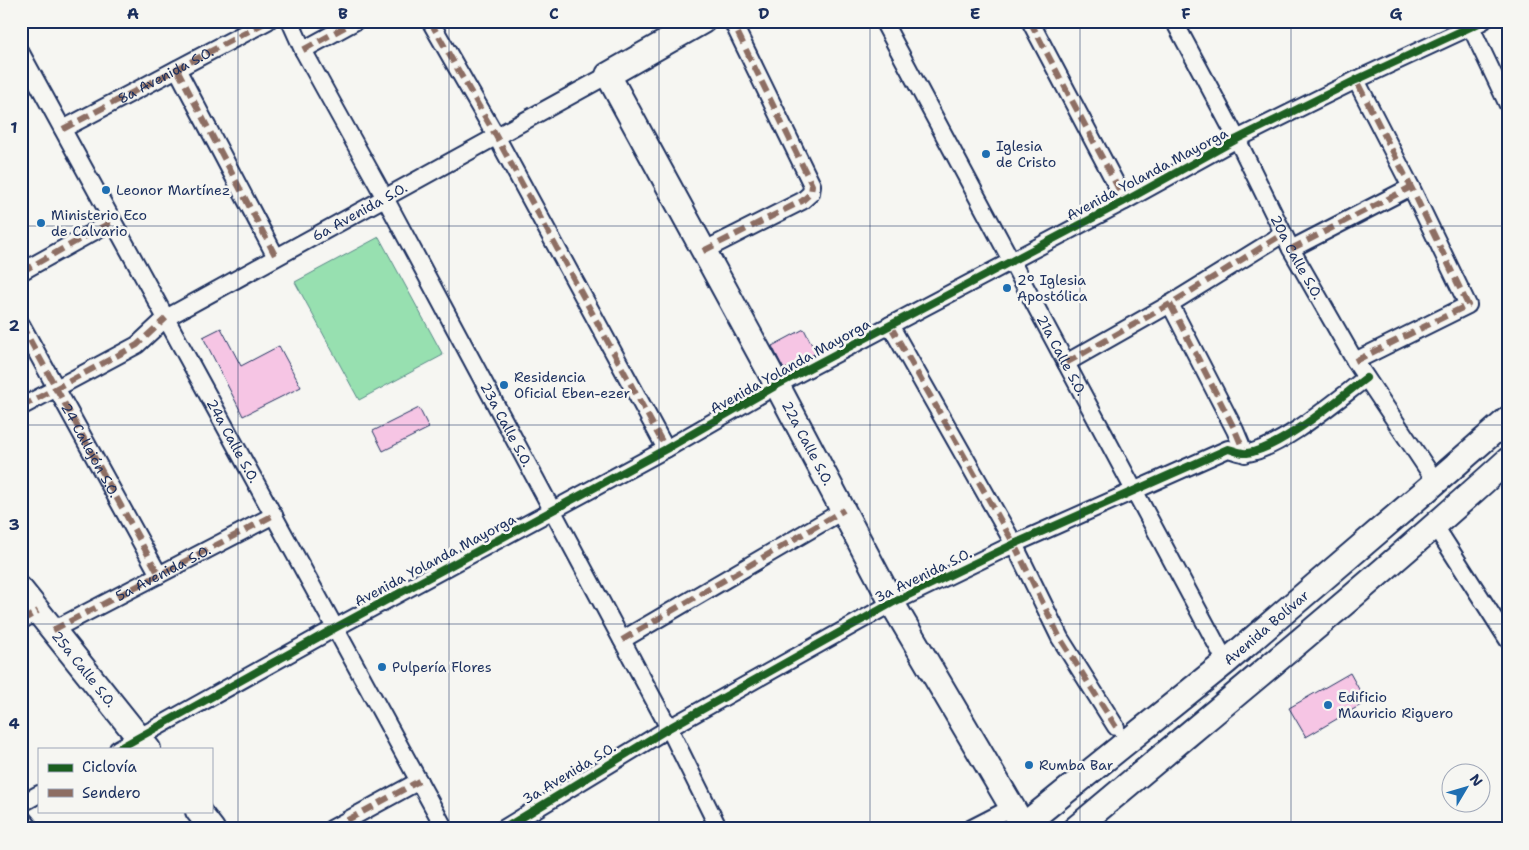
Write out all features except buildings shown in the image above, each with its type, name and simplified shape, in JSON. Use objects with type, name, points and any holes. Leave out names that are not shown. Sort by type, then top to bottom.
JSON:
[{"type":"main road","name":"6a Avenida S.O.","points":[[608,75],[703,21]]},
{"type":"main road","name":"22a Calle S.O.","points":[[608,75],[777,385],[892,603],[1020,823]]},
{"type":"main road","name":"Avenida Bolívar","points":[[1020,823],[1226,662],[1508,419]]},
{"type":"main road","points":[[1074,829],[1435,526],[1508,460]]},
{"type":"main road","name":"25a Calle S.O.","points":[[21,590],[30,616],[53,630],[144,743]]},
{"type":"main road","points":[[199,812],[212,829]]},
{"type":"street","name":"8a Avenida S.O.","points":[[63,129],[268,21]]},
{"type":"street","name":"23a Calle S.O.","points":[[290,21],[303,50],[385,198],[669,728],[719,829]]},
{"type":"street","points":[[303,50],[356,21]]},
{"type":"street","points":[[430,21],[496,136],[666,449]]},
{"type":"street","points":[[703,250],[802,201],[811,193],[812,185],[732,21]]},
{"type":"street","name":"21a Calle S.O.","points":[[883,21],[1226,662]]},
{"type":"street","points":[[1030,21],[1124,201]]},
{"type":"street","name":"20a Calle S.O.","points":[[1174,21],[1237,139],[1291,249],[1355,361],[1436,482]]},
{"type":"street","points":[[1474,23],[1508,105]]},
{"type":"street","name":"Avenida Yolanda Mayorga","points":[[122,748],[144,743],[335,628],[666,449],[777,385],[1237,139],[1474,23]]},
{"type":"street","name":"24a Calle S.O.","points":[[21,54],[445,829]]},
{"type":"street","points":[[177,69],[276,257]]},
{"type":"street","name":"6a Avenida S.O.","points":[[21,406],[136,345],[166,318],[608,75]]},
{"type":"street","points":[[1355,361],[1468,305],[1411,187],[1356,80]]},
{"type":"street","points":[[1291,249],[1411,187]]},
{"type":"street","points":[[21,272],[113,221]]},
{"type":"street","points":[[1066,363],[1170,304],[1283,234]]},
{"type":"street","points":[[1170,304],[1235,430],[1245,454]]},
{"type":"street","name":"24 Callejón S.O.","points":[[21,324],[159,575]]},
{"type":"street","points":[[890,325],[1014,544],[1060,638],[1116,726]]},
{"type":"street","name":"3a Avenida S.O.","points":[[503,829],[669,728],[892,603],[1014,544],[1228,449],[1245,454],[1281,440],[1366,378]]},
{"type":"street","points":[[622,640],[844,510]]},
{"type":"street","name":"5a Avenida S.O.","points":[[53,630],[274,515]]},
{"type":"street","points":[[1435,526],[1508,640]]},
{"type":"street","points":[[331,829],[419,781]]},
{"type":"street","points":[[21,804],[38,795]]},
{"type":"street","points":[[21,817],[31,829]]},
{"type":"street","points":[[970,829],[1020,823]]},
{"type":"green space","points":[[379,237],[443,355],[359,400],[295,282]]},
{"type":"marked path","points":[[63,129],[268,21]]},
{"type":"marked path","points":[[303,50],[356,21]]},
{"type":"marked path","points":[[430,21],[496,136],[666,449]]},
{"type":"marked path","points":[[703,251],[802,201],[811,193],[812,185],[732,21]]},
{"type":"marked path","points":[[1030,21],[1125,201]]},
{"type":"marked path","points":[[177,69],[276,257]]},
{"type":"marked path","points":[[1355,361],[1468,305],[1411,187],[1356,80]]},
{"type":"marked path","points":[[1291,249],[1411,187]]},
{"type":"marked path","points":[[21,272],[113,221]]},
{"type":"marked path","points":[[1066,363],[1170,304],[1283,234]]},
{"type":"marked path","points":[[1170,304],[1235,430],[1245,454]]},
{"type":"marked path","points":[[21,407],[137,345],[166,318]]},
{"type":"marked path","points":[[21,324],[159,575]]},
{"type":"marked path","points":[[890,325],[1014,544],[1060,638],[1116,727]]},
{"type":"marked path","points":[[622,640],[844,510]]},
{"type":"marked path","points":[[53,630],[274,515]]},
{"type":"marked path","points":[[21,621],[38,611]]},
{"type":"marked path","points":[[331,829],[419,781]]},
{"type":"marked path","points":[[21,817],[31,829]]},
{"type":"cycle path","points":[[120,748],[335,628],[666,449],[777,385],[1125,201],[1237,139],[1356,80],[1483,21]]},
{"type":"cycle path","points":[[503,829],[669,728],[892,603],[1014,544],[1228,449],[1247,453],[1276,443],[1325,410],[1366,378]]},
{"type":"place","name":"Iglesia de Cristo","points":[[986,154]]},
{"type":"place","name":"Leonor Martínez","points":[[106,190]]},
{"type":"place","name":"Ministerio Eco de Calvario","points":[[41,223]]},
{"type":"place","name":"2° Iglesia Apostólica","points":[[1007,288]]},
{"type":"place","name":"Residencia Oficial Eben-ezer","points":[[504,385]]},
{"type":"place","name":"Pulpería Flores","points":[[382,667]]},
{"type":"place","name":"Edificio Mauricio Riguero","points":[[1328,705]]},
{"type":"place","name":"Rumba Bar","points":[[1029,765]]}]
